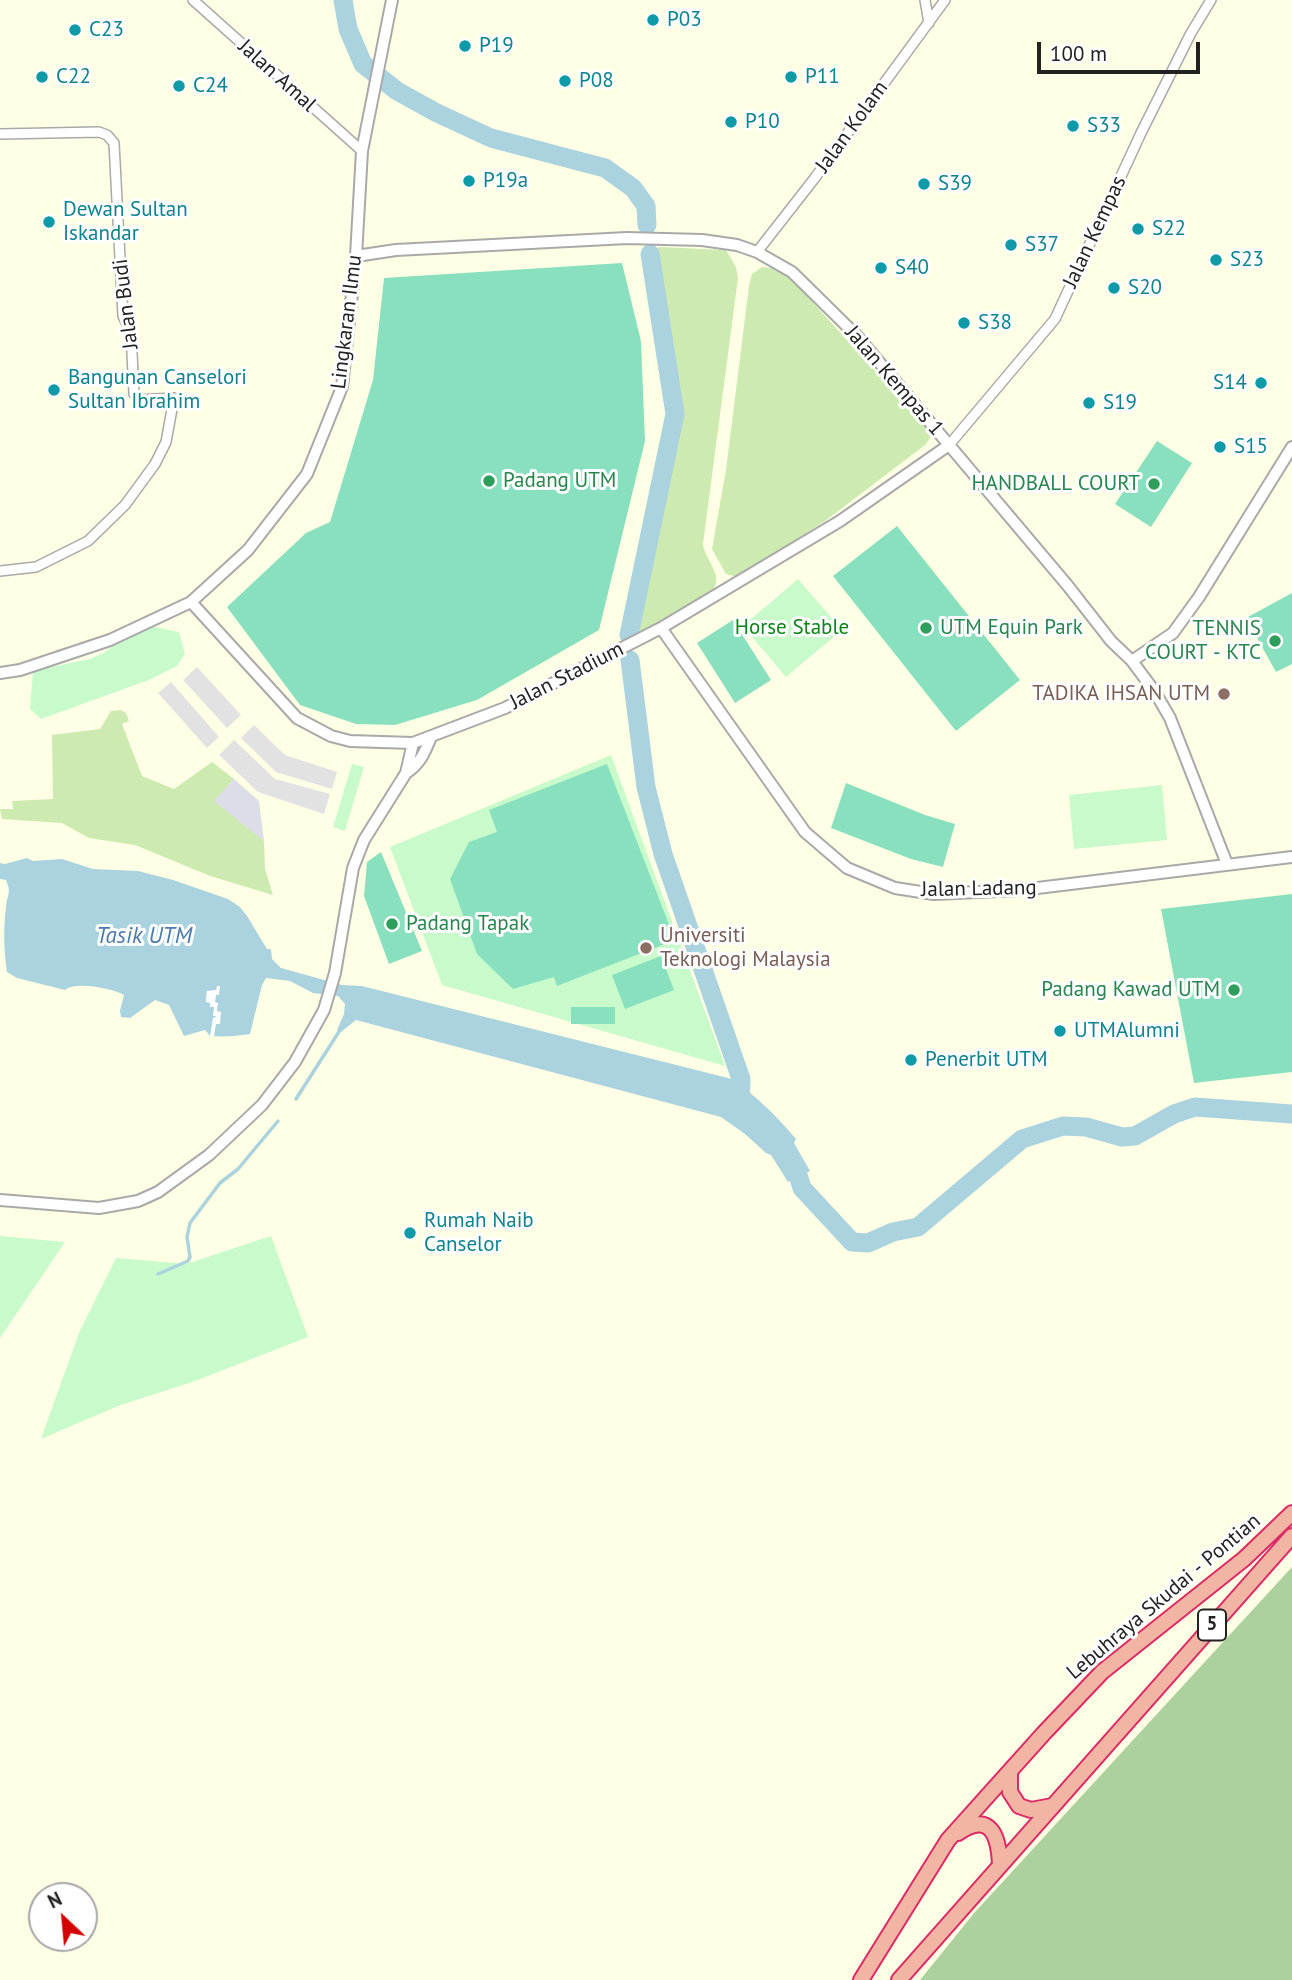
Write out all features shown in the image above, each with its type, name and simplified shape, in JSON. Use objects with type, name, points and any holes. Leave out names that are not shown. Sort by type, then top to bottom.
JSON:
[{"type":"highway","name":"Lebuhraya Skudai - Pontian","points":[[860,1980],[948,1840],[1010,1770],[1102,1672],[1244,1559],[1292,1513]]},
{"type":"highway","name":"Lebuhraya Skudai - Pontian","points":[[899,1980],[1292,1536]]},
{"type":"highway","points":[[1010,1770],[1010,1792],[1019,1806],[1031,1810],[1052,1806]]},
{"type":"highway","points":[[948,1840],[966,1827],[985,1825],[998,1839],[1000,1866]]},
{"type":"street","name":"Jalan Amal","points":[[193,0],[362,151]]},
{"type":"street","name":"Lingkaran Ilmu","points":[[0,673],[20,670],[110,640],[191,602],[248,550],[307,474],[342,387],[356,256],[362,151],[392,0]]},
{"type":"street","points":[[925,0],[929,23]]},
{"type":"street","name":"Jalan Kolam","points":[[757,253],[945,0]]},
{"type":"street","name":"Jalan Kempas","points":[[949,445],[1055,319],[1141,133],[1191,33],[1211,0]]},
{"type":"street","name":"Jalan Budi","points":[[0,134],[99,132],[107,135],[114,143],[123,316],[131,333],[134,394],[139,400],[174,398],[166,442],[155,464],[125,505],[88,541],[36,567],[0,571]]},
{"type":"street","name":"Jalan Kempas 1","points":[[356,256],[396,250],[627,238],[702,240],[737,245],[792,272],[858,337],[1068,586],[1111,641],[1132,661],[1155,692],[1170,718],[1227,864]]},
{"type":"street","name":"Jalan Stadium","points":[[191,602],[298,718],[331,736],[350,741],[413,743],[505,708],[661,628],[839,520],[949,445]]},
{"type":"street","points":[[1132,661],[1174,633],[1292,447]]},
{"type":"street","name":"Jalan Ladang","points":[[661,628],[805,832],[848,869],[895,888],[934,894],[1021,890],[1292,857]]},
{"type":"street","points":[[406,773],[424,755],[431,737]]},
{"type":"street","points":[[0,1200],[99,1208],[138,1201],[158,1192],[238,1129],[295,1062],[324,1010],[334,973],[353,868],[364,840],[406,773],[413,743]]},
{"type":"shaded area","name":"Universiti Teknologi Malaysia","points":[[0,0],[1292,0],[1292,1980],[0,1980]]},
{"type":"shaded area","points":[[197,667],[241,715],[227,728],[183,680]]},
{"type":"shaded area","points":[[171,682],[219,737],[207,748],[158,693]]},
{"type":"shaded area","points":[[254,725],[285,755],[337,772],[332,789],[276,772],[241,738]]},
{"type":"shaded area","points":[[234,740],[275,779],[330,794],[324,814],[258,792],[219,755]]},
{"type":"shaded area","points":[[234,779],[259,801],[264,841],[214,801]]},
{"type":"green space","points":[[659,247],[726,250],[736,267],[738,278],[703,544],[715,574],[715,585],[712,591],[633,638],[680,412],[654,254]]},
{"type":"green space","name":"Padang UTM","points":[[622,263],[641,341],[645,441],[599,630],[477,700],[395,725],[356,724],[300,705],[227,607],[306,533],[330,522],[373,380],[384,278]]},
{"type":"green space","points":[[762,267],[778,269],[795,283],[930,431],[931,437],[925,445],[825,521],[737,577],[726,574],[712,549],[726,470],[749,286],[752,274]]},
{"type":"green space","name":"HANDBALL COURT","points":[[1157,441],[1192,463],[1151,527],[1115,504]]},
{"type":"green space","name":"UTM Equin Park","points":[[897,526],[1020,680],[956,731],[833,576]]},
{"type":"green space","name":"Horse Stable","points":[[798,579],[842,630],[786,677],[743,626]]},
{"type":"green space","name":"TENNIS COURT - KTC","points":[[1292,593],[1292,664],[1276,672],[1246,618]]},
{"type":"green space","points":[[733,620],[771,680],[735,703],[697,643]]},
{"type":"green space","points":[[151,626],[179,632],[185,654],[177,666],[149,680],[41,719],[30,709],[33,671],[89,659]]},
{"type":"green space","points":[[121,710],[126,713],[129,721],[122,724],[142,776],[174,789],[212,762],[234,779],[215,801],[264,841],[265,869],[273,895],[210,876],[135,845],[89,838],[62,823],[2,819],[0,809],[13,809],[12,801],[53,799],[52,735],[100,729],[111,711]]},
{"type":"green space","points":[[611,755],[725,1066],[442,985],[390,847]]},
{"type":"green space","points":[[352,764],[364,767],[345,831],[333,827]]},
{"type":"green space","points":[[607,764],[675,940],[557,986],[554,977],[513,989],[477,954],[450,879],[469,842],[497,832],[489,810]]},
{"type":"green space","points":[[846,783],[925,815],[955,824],[943,867],[911,859],[831,828]]},
{"type":"green space","points":[[1162,785],[1167,840],[1074,849],[1069,795]]},
{"type":"green space","name":"Padang Tapak","points":[[381,852],[422,951],[389,964],[364,896],[367,862]]},
{"type":"green space","name":"Padang Kawad UTM","points":[[1292,894],[1292,1072],[1194,1083],[1161,909]]},
{"type":"green space","points":[[661,956],[674,990],[625,1009],[612,975]]},
{"type":"green space","points":[[571,1007],[615,1007],[615,1024],[571,1024]]},
{"type":"green space","points":[[0,1236],[65,1242],[0,1338]]},
{"type":"green space","points":[[271,1236],[308,1337],[195,1381],[118,1406],[41,1439],[79,1333],[116,1258],[186,1264]]},
{"type":"green space","points":[[1292,1567],[1292,1980],[920,1980],[975,1912]]},
{"type":"water","name":"Tasik UTM","points":[[27,858],[33,861],[62,859],[93,869],[138,871],[228,899],[247,916],[267,949],[271,949],[272,959],[281,968],[732,1079],[765,1106],[796,1139],[794,1143],[810,1171],[788,1182],[771,1155],[721,1117],[356,1020],[341,1032],[337,1030],[345,1004],[338,996],[313,993],[290,981],[266,978],[250,1034],[210,1036],[205,1030],[184,1036],[169,1005],[155,1000],[130,1018],[121,1017],[124,995],[118,992],[85,986],[65,990],[17,978],[7,972],[4,932],[9,891],[6,880],[0,879],[0,863]]},
{"type":"pier","points":[[217,986],[220,986],[219,995],[216,995],[215,1002],[218,1003],[217,1011],[221,1012],[220,1024],[216,1024],[214,1036],[210,1036],[213,1018],[217,1016],[213,1016],[214,1007],[210,1007],[206,998],[207,991],[216,990]]},
{"type":"waterway","points":[[343,0],[348,29],[363,64],[397,91],[491,138],[605,168],[633,188],[646,206],[647,225]]},
{"type":"waterway","points":[[629,635],[675,414],[650,254]]},
{"type":"waterway","points":[[630,660],[646,787],[663,854],[741,1079],[740,1105],[745,1110]]},
{"type":"waterway","points":[[296,1099],[342,1027]]},
{"type":"waterway","points":[[788,1154],[795,1165],[802,1188],[852,1242],[868,1243],[893,1232],[918,1227],[1022,1139],[1063,1126],[1086,1127],[1122,1137],[1135,1136],[1174,1114],[1195,1107],[1292,1114]]},
{"type":"waterway","points":[[158,1274],[188,1261],[190,1257],[187,1237],[190,1223],[220,1183],[238,1169],[278,1121]]},
{"type":"place","name":"P03","points":[[653,20]]},
{"type":"place","name":"C23","points":[[75,30]]},
{"type":"place","name":"P19","points":[[465,46]]},
{"type":"place","name":"C22","points":[[42,77]]},
{"type":"place","name":"P11","points":[[791,77]]},
{"type":"place","name":"P08","points":[[565,81]]},
{"type":"place","name":"C24","points":[[179,86]]},
{"type":"place","name":"P10","points":[[731,122]]},
{"type":"place","name":"S33","points":[[1073,126]]},
{"type":"place","name":"P19a","points":[[469,181]]},
{"type":"place","name":"S39","points":[[924,184]]},
{"type":"place","name":"Dewan Sultan Iskandar","points":[[49,222]]},
{"type":"place","name":"S22","points":[[1138,229]]},
{"type":"place","name":"S37","points":[[1011,245]]},
{"type":"place","name":"S23","points":[[1216,260]]},
{"type":"place","name":"S40","points":[[881,268]]},
{"type":"place","name":"S20","points":[[1114,288]]},
{"type":"place","name":"S38","points":[[964,323]]},
{"type":"place","name":"S14","points":[[1261,383]]},
{"type":"place","name":"Bangunan Canselori Sultan Ibrahim","points":[[54,390]]},
{"type":"place","name":"S19","points":[[1089,403]]},
{"type":"place","name":"S15","points":[[1220,447]]},
{"type":"place","name":"Padang UTM","points":[[489,481]]},
{"type":"place","name":"HANDBALL COURT","points":[[1154,484]]},
{"type":"place","name":"UTM Equin Park","points":[[926,628]]},
{"type":"place","name":"TENNIS COURT - KTC","points":[[1275,641]]},
{"type":"place","name":"TADIKA IHSAN UTM","points":[[1224,694]]},
{"type":"place","name":"Padang Tapak","points":[[392,924]]},
{"type":"place","name":"Universiti Teknologi Malaysia","points":[[646,948]]},
{"type":"place","name":"Padang Kawad UTM","points":[[1234,990]]},
{"type":"place","name":"UTMAlumni","points":[[1060,1031]]},
{"type":"place","name":"Penerbit UTM","points":[[911,1060]]},
{"type":"place","name":"Rumah Naib Canselor","points":[[410,1233]]}]
